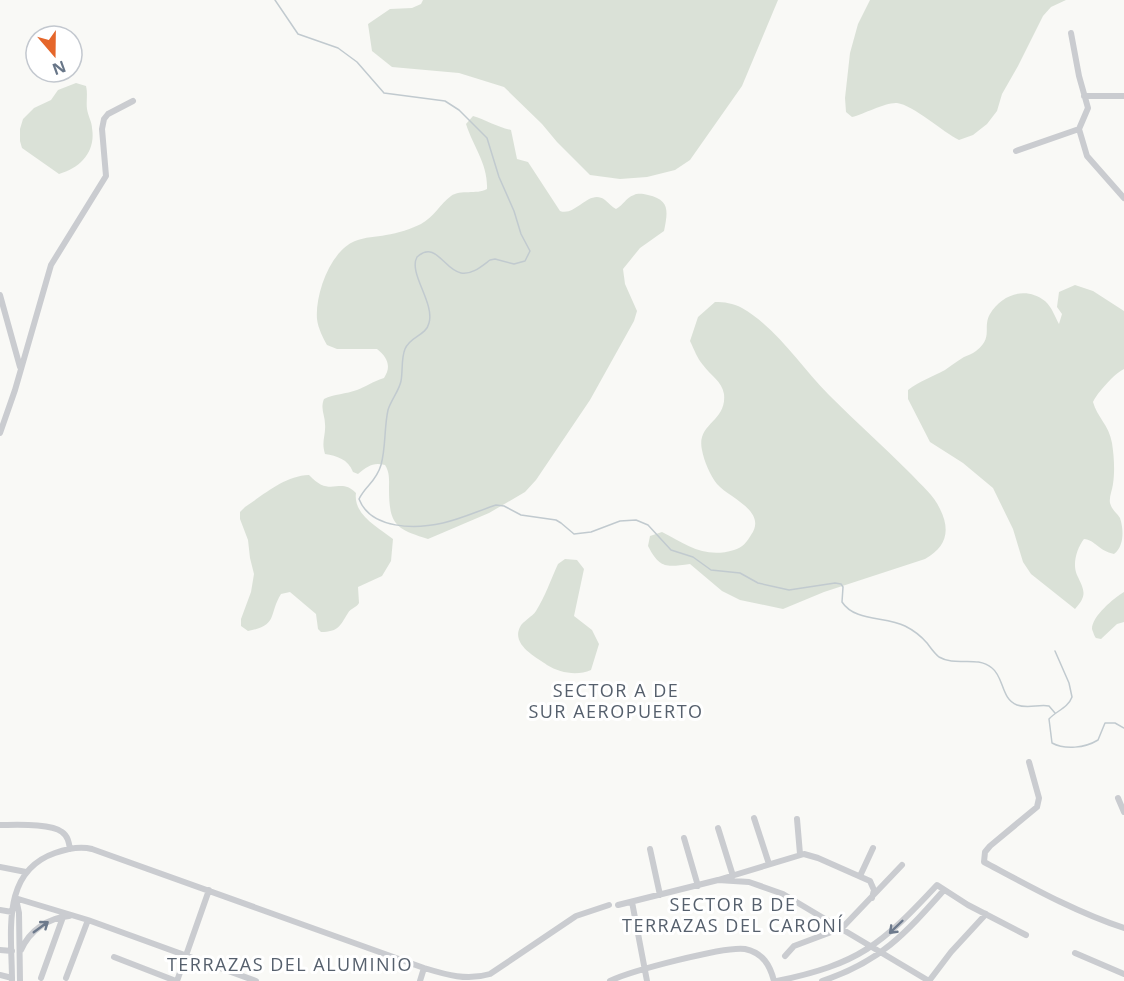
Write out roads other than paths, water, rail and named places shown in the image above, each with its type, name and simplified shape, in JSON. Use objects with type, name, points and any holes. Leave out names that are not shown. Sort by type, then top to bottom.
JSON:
[{"type":"street","points":[[1071,33],[1088,108],[1079,129],[1087,156],[1124,198]]},
{"type":"street","points":[[1084,96],[1124,96]]},
{"type":"street","points":[[0,433],[51,265],[106,176],[102,125],[104,119],[108,114],[134,101]]},
{"type":"street","points":[[1016,151],[1079,129]]},
{"type":"street","points":[[0,295],[20,367]]},
{"type":"street","points":[[1029,762],[1039,798],[1037,807],[990,846],[984,862],[1100,920],[1124,928]]},
{"type":"street","points":[[1118,798],[1124,812]]},
{"type":"street","points":[[754,818],[769,864]]},
{"type":"street","points":[[797,819],[800,854]]},
{"type":"street","points":[[0,825],[57,829],[66,836],[70,849]]},
{"type":"street","points":[[718,828],[733,876]]},
{"type":"street","points":[[684,838],[698,886]]},
{"type":"street","points":[[860,876],[873,848]]},
{"type":"street","points":[[0,975],[12,980],[12,912],[19,884],[26,872],[43,858],[70,849],[92,849],[424,968],[462,979],[477,978],[498,969],[576,916],[609,905]]},
{"type":"street","points":[[650,849],[660,895]]},
{"type":"street","points":[[618,905],[698,886],[800,854],[818,858],[872,883],[874,890],[872,898]]},
{"type":"street","points":[[785,956],[794,946],[842,928],[902,864]]},
{"type":"street","points":[[0,867],[26,872]]},
{"type":"street","points":[[718,880],[749,882],[771,888],[929,981],[951,952],[986,914]]},
{"type":"street","points":[[610,981],[645,969],[722,951],[744,949],[759,955],[768,962],[776,981],[833,968],[872,948],[897,927],[937,885],[1026,934]]},
{"type":"street","points":[[114,957],[177,981],[209,890]]},
{"type":"street","points":[[822,981],[854,968],[881,953],[907,931],[944,890]]},
{"type":"street","points":[[15,898],[74,915],[256,981]]},
{"type":"street","points":[[15,898],[19,913],[20,981]]},
{"type":"street","points":[[632,902],[647,981]]},
{"type":"street","points":[[0,910],[12,912]]},
{"type":"street","points":[[20,953],[24,943],[37,929],[50,920],[74,915]]},
{"type":"street","points":[[41,978],[63,916]]},
{"type":"street","points":[[66,978],[88,920]]},
{"type":"street","points":[[0,950],[12,951]]},
{"type":"street","points":[[1075,952],[1124,974]]},
{"type":"street","points":[[420,981],[424,968]]},
{"type":"waterway","points":[[275,0],[298,34],[338,48],[357,62],[384,93],[445,101],[459,110],[487,138],[499,177],[530,251],[525,261],[514,264],[495,259],[490,260],[469,273],[455,271],[430,252],[417,257],[416,271],[428,306],[429,323],[425,331],[410,341],[405,349],[400,385],[388,410],[381,465],[359,499],[373,517],[395,525],[432,525],[496,505],[504,506],[521,515],[556,520],[574,534],[591,532],[620,521],[636,520],[648,525],[671,550],[693,557],[711,570],[740,573],[758,583],[789,590],[841,584],[843,587],[842,602],[855,613],[905,626],[922,638],[939,657],[946,660],[986,664],[996,672],[1005,693],[1012,702],[1025,707],[1049,706],[1055,713]]},
{"type":"waterway","points":[[1055,651],[1069,683],[1072,697],[1068,704],[1049,719],[1052,743],[1063,747],[1081,746],[1098,740],[1105,723],[1115,723],[1124,728]]},
{"type":"district","name":"SECTOR A DE SUR AEROPUERTO","points":[[616,700]]},
{"type":"district","name":"SECTOR B DE TERRAZAS DEL CARONÍ","points":[[733,914]]},
{"type":"district","name":"TERRAZAS DEL ALUMINIO","points":[[290,964]]}]
